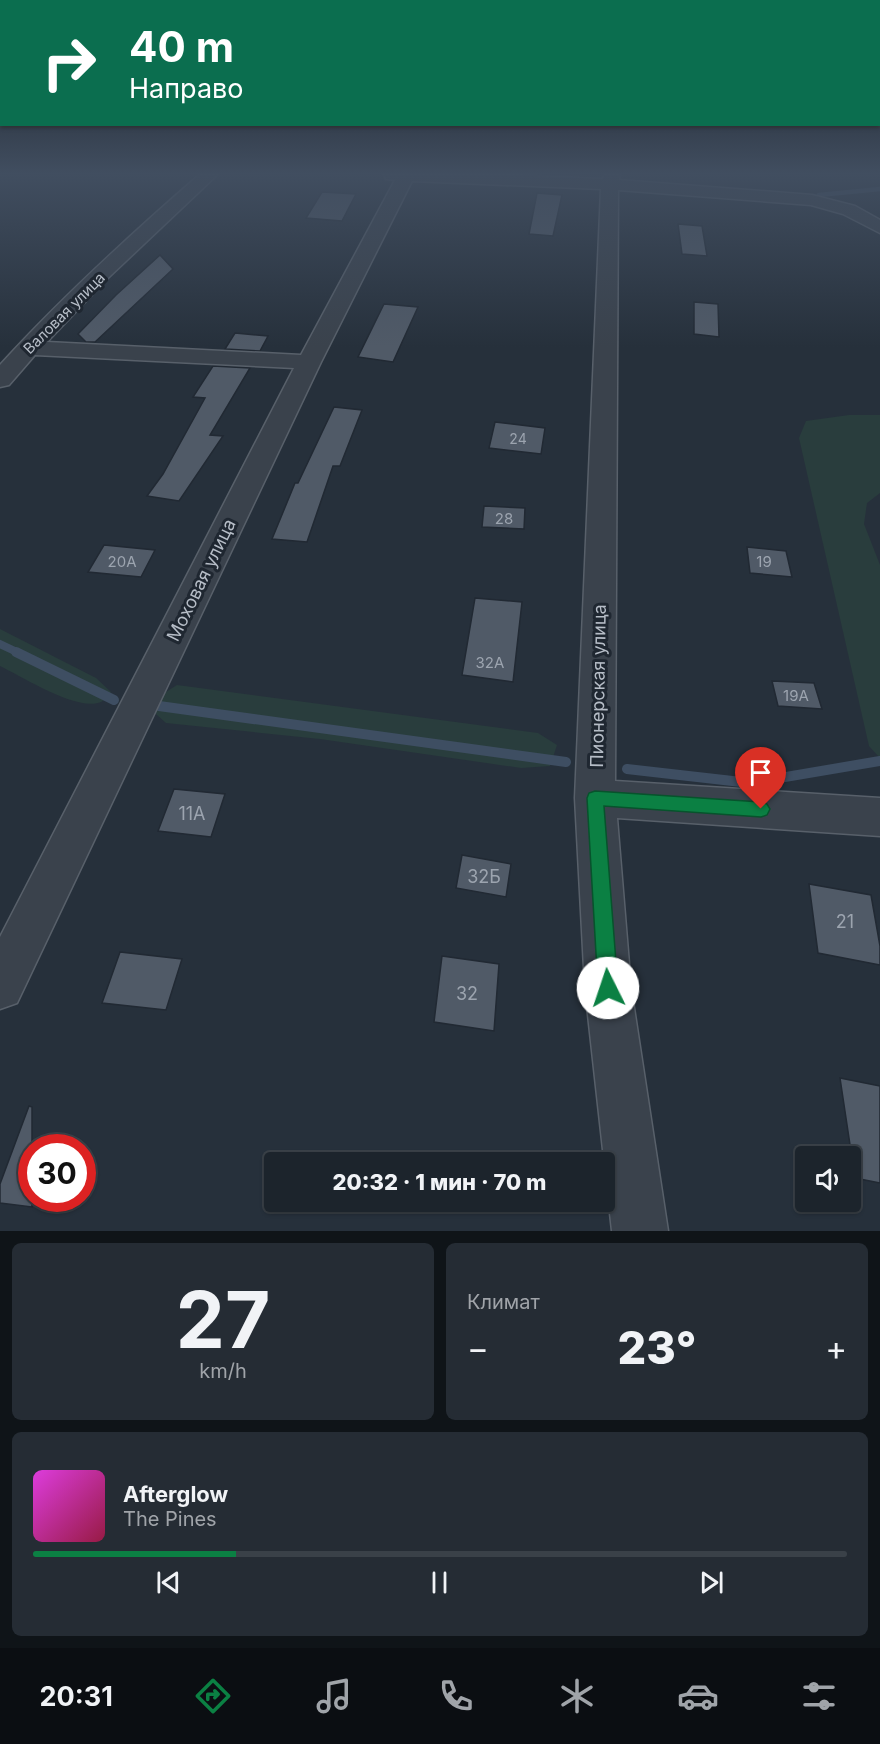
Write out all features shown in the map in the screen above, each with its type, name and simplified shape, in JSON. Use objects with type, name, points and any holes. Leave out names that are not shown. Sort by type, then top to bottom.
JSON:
[{"type":"street","name":"Валовая улица","points":[[0,380],[27,348],[145,232]]},
{"type":"street","name":"Моховая улица","points":[[0,986],[371,232]]},
{"type":"street","name":"Пионерская улица","points":[[610,232],[595,798],[608,988],[640,1231]]},
{"type":"street","points":[[27,348],[309,362]]},
{"type":"street","points":[[595,798],[880,817]]},
{"type":"green space","points":[[849,415],[880,415],[880,493],[867,503],[864,524],[880,565],[880,758],[869,746],[799,438],[806,421]]},
{"type":"green space","points":[[0,629],[96,678],[111,692],[101,702],[91,704],[78,702],[50,692],[0,666]]},
{"type":"green space","points":[[177,685],[538,733],[557,745],[550,766],[521,768],[320,739],[166,723],[156,714],[155,699]]},
{"type":"building","points":[[529,232],[554,232],[553,236]]},
{"type":"building","points":[[679,232],[703,232],[707,256],[682,254]]},
{"type":"building","points":[[160,255],[173,269],[95,342],[86,342],[78,334]]},
{"type":"building","points":[[694,302],[718,304],[719,337],[694,334]]},
{"type":"building","points":[[384,304],[418,307],[393,362],[358,357]]},
{"type":"building","points":[[235,333],[268,336],[260,351],[225,349]]},
{"type":"building","points":[[213,366],[250,368],[210,435],[223,436],[179,501],[147,496],[163,474],[205,398],[193,397]]},
{"type":"building","points":[[334,407],[362,410],[340,466],[333,466],[307,542],[272,539],[295,483],[298,483]]},
{"type":"building","points":[[495,422],[545,428],[541,454],[489,448]]},
{"type":"building","points":[[484,506],[525,508],[524,529],[482,527]]},
{"type":"building","points":[[104,545],[155,550],[141,577],[88,572]]},
{"type":"building","points":[[747,547],[786,551],[792,577],[750,573]]},
{"type":"building","points":[[475,598],[522,602],[513,682],[462,675]]},
{"type":"building","points":[[772,681],[814,683],[822,709],[778,706]]},
{"type":"building","points":[[174,789],[225,794],[211,837],[158,831]]},
{"type":"building","points":[[462,855],[511,864],[506,897],[456,888]]},
{"type":"building","points":[[809,884],[871,895],[880,946],[880,965],[818,953]]},
{"type":"building","points":[[120,952],[182,959],[166,1010],[102,1003]]},
{"type":"building","points":[[442,956],[499,964],[494,1031],[434,1022]]},
{"type":"building","points":[[840,1078],[880,1086],[880,1183],[861,1179],[861,1146],[850,1146]]},
{"type":"building","points":[[29,1106],[32,1107],[32,1134],[19,1134]]},
{"type":"building","points":[[18,1136],[18,1205],[0,1203],[0,1184]]},
{"type":"waterway","points":[[0,644],[19,653]]},
{"type":"waterway","points":[[16,652],[114,700]]},
{"type":"waterway","points":[[159,706],[566,762]]},
{"type":"waterway","points":[[627,769],[750,783],[880,761]]},
{"type":"route","points":[[608,988],[595,798],[761,809]]}]
